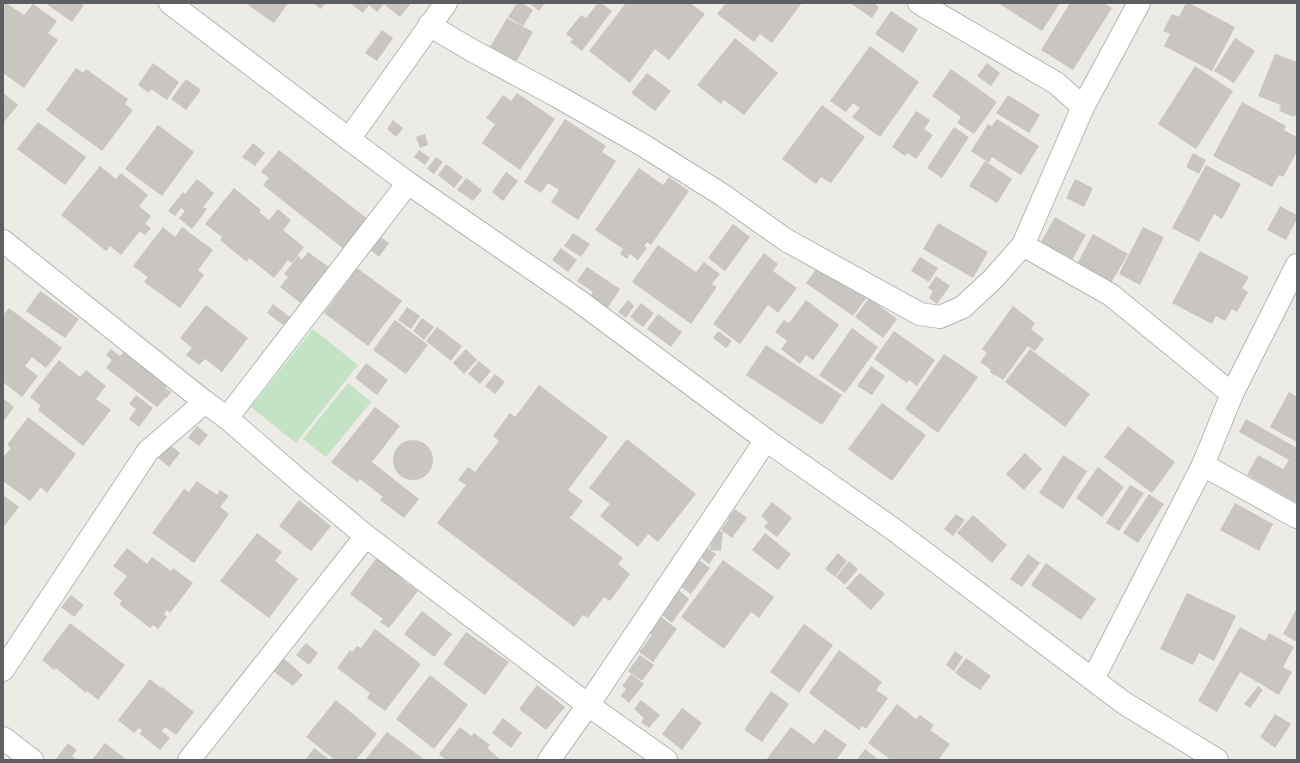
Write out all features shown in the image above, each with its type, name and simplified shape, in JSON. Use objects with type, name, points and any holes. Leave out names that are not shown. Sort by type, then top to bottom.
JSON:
[{"type":"street","points":[[170,3],[348,139],[408,183],[579,301],[766,440],[893,529],[1124,703],[1217,760]]},
{"type":"street","points":[[348,139],[446,3]]},
{"type":"street","points":[[919,3],[1056,83],[1083,107]]},
{"type":"street","points":[[430,25],[473,51],[557,96],[641,144],[721,194],[786,240],[920,314],[940,317],[963,307],[993,279],[1023,245],[1083,107],[1139,3]]},
{"type":"street","points":[[227,418],[408,183]]},
{"type":"street","points":[[3,241],[227,418],[366,536],[588,704],[666,760]]},
{"type":"street","points":[[1023,245],[1110,295],[1232,394]]},
{"type":"street","points":[[1093,679],[1204,464],[1232,394],[1297,265]]},
{"type":"street","points":[[3,670],[148,450],[205,402]]},
{"type":"street","points":[[549,760],[766,440]]},
{"type":"street","points":[[1204,464],[1297,517]]},
{"type":"street","points":[[189,760],[366,536]]},
{"type":"street","points":[[3,738],[32,760]]},
{"type":"green space","points":[[313,329],[358,365],[296,443],[251,407]]},
{"type":"green space","points":[[348,383],[371,402],[326,457],[303,439]]},
{"type":"building","points":[[6,3],[24,15],[33,4],[57,21],[48,33],[58,40],[24,88],[3,73],[3,7]]},
{"type":"building","points":[[45,3],[81,3],[84,5],[72,22]]},
{"type":"building","points":[[250,3],[288,3],[274,23],[248,5]]},
{"type":"building","points":[[313,3],[325,3],[321,9]]},
{"type":"building","points":[[350,3],[411,3],[400,17],[384,4],[377,12],[369,5],[363,13]]},
{"type":"building","points":[[517,3],[522,3],[533,10],[523,26],[508,17]]},
{"type":"building","points":[[529,3],[545,3],[539,11]]},
{"type":"building","points":[[598,3],[601,3],[612,11],[582,51],[570,42],[573,39],[566,34],[581,15],[586,18]]},
{"type":"building","points":[[626,3],[690,3],[705,14],[669,60],[655,49],[630,83],[589,51]]},
{"type":"building","points":[[726,3],[802,3],[772,43],[760,34],[754,42],[717,14]]},
{"type":"building","points":[[850,3],[874,3],[879,7],[872,18]]},
{"type":"building","points":[[998,3],[1060,3],[1042,31]]},
{"type":"building","points":[[1070,3],[1104,3],[1112,8],[1073,70],[1041,50]]},
{"type":"building","points":[[1186,3],[1189,3],[1235,27],[1212,71],[1164,46],[1170,34],[1163,31],[1172,14],[1179,17]]},
{"type":"building","points":[[891,11],[918,29],[903,53],[875,34]]},
{"type":"building","points":[[507,18],[533,32],[516,62],[490,47]]},
{"type":"building","points":[[382,30],[393,38],[377,61],[365,53]]},
{"type":"building","points":[[735,38],[778,73],[744,115],[724,100],[721,104],[697,85]]},
{"type":"building","points":[[1235,38],[1255,51],[1234,83],[1214,71]]},
{"type":"building","points":[[870,46],[919,82],[880,137],[852,117],[860,108],[853,103],[846,112],[830,101]]},
{"type":"building","points":[[1275,54],[1297,62],[1297,113],[1294,117],[1279,111],[1281,105],[1258,96]]},
{"type":"building","points":[[153,63],[179,82],[167,100],[151,89],[149,93],[138,85]]},
{"type":"building","points":[[987,63],[1000,73],[991,86],[977,76]]},
{"type":"building","points":[[1195,66],[1233,91],[1196,149],[1158,124]]},
{"type":"building","points":[[76,68],[83,73],[86,69],[128,99],[125,104],[133,110],[102,151],[46,110]]},
{"type":"building","points":[[951,69],[997,102],[974,134],[957,123],[961,117],[932,96]]},
{"type":"building","points":[[647,73],[671,91],[655,111],[631,93]]},
{"type":"building","points":[[186,79],[201,90],[186,110],[171,99]]},
{"type":"building","points":[[3,93],[18,105],[3,123]]},
{"type":"building","points":[[517,93],[555,119],[520,170],[482,143],[495,124],[486,118],[503,95],[511,101]]},
{"type":"building","points":[[1008,95],[1040,115],[1029,133],[996,113]]},
{"type":"building","points":[[1242,102],[1286,126],[1284,130],[1297,137],[1297,152],[1283,177],[1279,175],[1272,187],[1213,156]]},
{"type":"building","points":[[822,105],[865,137],[831,183],[821,177],[816,184],[782,159]]},
{"type":"building","points":[[916,111],[930,120],[924,129],[933,135],[916,159],[907,153],[905,156],[892,147]]},
{"type":"building","points":[[565,119],[606,146],[602,152],[616,161],[578,220],[551,202],[559,190],[548,183],[541,193],[524,182]]},
{"type":"building","points":[[997,119],[1039,146],[1021,175],[992,157],[989,163],[971,151],[988,124],[992,126]]},
{"type":"building","points":[[393,120],[403,128],[396,137],[387,129]]},
{"type":"building","points":[[38,122],[86,157],[65,185],[17,149]]},
{"type":"building","points":[[158,125],[194,152],[162,196],[125,169]]},
{"type":"building","points":[[954,127],[969,137],[942,178],[927,168]]},
{"type":"building","points":[[425,134],[428,145],[420,148],[416,137]]},
{"type":"building","points":[[253,143],[265,153],[255,166],[242,157]]},
{"type":"building","points":[[279,150],[369,220],[345,250],[263,185],[269,178],[261,172]]},
{"type":"building","points":[[419,150],[430,158],[425,165],[414,157]]},
{"type":"building","points":[[1193,153],[1206,160],[1199,174],[1186,167]]},
{"type":"building","points":[[436,157],[443,162],[434,174],[427,169]]},
{"type":"building","points":[[985,161],[1012,179],[997,203],[969,186]]},
{"type":"building","points":[[446,164],[463,177],[454,188],[438,175]]},
{"type":"building","points":[[1206,165],[1241,184],[1222,219],[1214,214],[1199,242],[1172,228]]},
{"type":"building","points":[[100,166],[116,179],[121,173],[148,195],[139,206],[151,216],[145,224],[151,228],[145,235],[140,231],[121,255],[110,246],[106,251],[61,215]]},
{"type":"building","points":[[639,168],[663,185],[669,177],[689,191],[651,245],[647,242],[644,246],[647,248],[638,260],[630,254],[627,259],[620,254],[623,249],[595,230]]},
{"type":"building","points":[[506,172],[518,181],[503,201],[492,192]]},
{"type":"building","points":[[466,178],[482,190],[473,201],[457,190]]},
{"type":"building","points":[[197,179],[214,193],[203,207],[207,209],[192,229],[179,218],[185,211],[181,208],[175,216],[168,211],[183,192],[185,194]]},
{"type":"building","points":[[1075,179],[1093,188],[1084,207],[1066,198]]},
{"type":"building","points":[[234,188],[261,210],[259,212],[269,220],[278,209],[291,220],[283,230],[304,247],[292,263],[288,260],[274,278],[249,258],[247,262],[220,240],[222,237],[205,224]]},
{"type":"building","points":[[1280,206],[1297,215],[1297,219],[1286,240],[1267,230]]},
{"type":"building","points":[[1055,217],[1086,235],[1072,260],[1041,242]]},
{"type":"building","points":[[938,223],[988,252],[973,278],[923,249]]},
{"type":"building","points":[[733,224],[750,237],[725,271],[708,258]]},
{"type":"building","points":[[163,227],[175,237],[182,227],[213,250],[198,270],[204,275],[180,308],[144,282],[148,277],[133,266]]},
{"type":"building","points":[[1143,227],[1164,237],[1140,285],[1119,274]]},
{"type":"building","points":[[573,233],[590,244],[581,257],[564,246]]},
{"type":"building","points":[[1093,234],[1128,254],[1111,283],[1077,264]]},
{"type":"building","points":[[378,235],[389,243],[379,257],[368,248]]},
{"type":"building","points":[[658,245],[696,272],[704,262],[720,274],[712,284],[717,287],[691,324],[632,282]]},
{"type":"building","points":[[561,248],[577,260],[568,272],[552,260]]},
{"type":"building","points":[[1200,251],[1249,277],[1242,288],[1248,292],[1237,312],[1232,309],[1225,321],[1216,316],[1212,324],[1172,303]]},
{"type":"building","points":[[308,252],[330,268],[302,304],[280,287],[288,277],[284,274],[298,256],[302,260]]},
{"type":"building","points":[[764,253],[778,264],[773,271],[797,288],[778,313],[768,305],[740,344],[713,324]]},
{"type":"building","points":[[920,257],[938,268],[929,282],[911,271]]},
{"type":"building","points":[[820,264],[867,297],[853,316],[806,283]]},
{"type":"building","points":[[587,267],[620,289],[607,309],[590,297],[593,292],[577,281]]},
{"type":"building","points":[[357,268],[402,301],[368,346],[324,313]]},
{"type":"building","points":[[936,276],[950,286],[937,304],[929,298],[933,291],[928,288]]},
{"type":"building","points":[[40,291],[79,319],[65,338],[26,311]]},
{"type":"building","points":[[869,298],[897,319],[883,338],[855,317]]},
{"type":"building","points":[[628,300],[634,306],[626,318],[618,312]]},
{"type":"building","points":[[806,300],[839,325],[813,360],[806,355],[800,364],[781,349],[787,341],[775,332],[784,320],[789,323]]},
{"type":"building","points":[[641,303],[654,313],[643,327],[630,317]]},
{"type":"building","points":[[273,304],[290,317],[283,325],[267,313]]},
{"type":"building","points":[[206,305],[248,338],[222,372],[205,359],[199,365],[186,355],[192,348],[180,338]]},
{"type":"building","points":[[1013,306],[1035,323],[1031,329],[1044,339],[1035,351],[1028,346],[1003,380],[996,375],[995,376],[990,372],[991,370],[980,362],[987,353],[982,349]]},
{"type":"building","points":[[407,307],[420,316],[411,329],[398,320]]},
{"type":"building","points":[[9,308],[62,348],[46,368],[32,357],[25,366],[38,376],[22,397],[3,382],[3,315]]},
{"type":"building","points":[[658,314],[682,332],[671,347],[647,329]]},
{"type":"building","points":[[422,318],[434,327],[424,340],[413,331]]},
{"type":"building","points":[[395,320],[428,345],[406,374],[373,350]]},
{"type":"building","points":[[437,327],[462,346],[451,361],[426,341]]},
{"type":"building","points":[[852,328],[878,347],[845,393],[819,375]]},
{"type":"building","points":[[718,331],[732,341],[726,348],[713,338]]},
{"type":"building","points":[[894,331],[935,360],[917,386],[909,380],[907,383],[874,359]]},
{"type":"building","points":[[766,345],[842,395],[822,425],[746,375]]},
{"type":"building","points":[[111,349],[120,356],[124,352],[168,385],[165,388],[171,392],[167,398],[166,397],[157,407],[106,368],[112,360],[106,355]]},
{"type":"building","points":[[466,349],[477,360],[464,374],[453,363]]},
{"type":"building","points":[[1030,349],[1090,394],[1065,427],[1005,382]]},
{"type":"building","points":[[944,354],[978,377],[938,433],[905,409]]},
{"type":"building","points":[[59,360],[80,377],[86,370],[106,386],[96,399],[111,410],[83,446],[38,410],[41,406],[30,397]]},
{"type":"building","points":[[479,361],[491,371],[480,384],[468,374]]},
{"type":"building","points":[[366,363],[388,380],[377,395],[355,378]]},
{"type":"building","points":[[871,366],[885,376],[872,395],[857,386]]},
{"type":"building","points":[[495,374],[505,382],[495,394],[485,386]]},
{"type":"building","points":[[539,385],[608,437],[568,490],[583,501],[570,518],[623,558],[618,564],[630,574],[610,601],[604,597],[588,618],[583,615],[574,627],[437,523],[466,485],[458,480],[468,467],[475,472],[499,441],[493,436],[510,413],[515,417]]},
{"type":"building","points":[[1289,392],[1297,397],[1297,442],[1270,427]]},
{"type":"building","points":[[136,395],[153,408],[139,427],[129,419],[136,409],[129,404]]},
{"type":"building","points":[[3,398],[14,407],[3,422]]},
{"type":"building","points":[[882,403],[926,435],[892,481],[848,449]]},
{"type":"building","points":[[375,407],[400,426],[372,462],[419,499],[404,518],[380,500],[383,497],[360,479],[357,482],[331,462]]},
{"type":"building","points":[[28,417],[76,454],[47,493],[41,487],[30,501],[3,481],[3,457],[11,448],[7,445]]},
{"type":"building","points":[[1246,419],[1297,448],[1297,498],[1295,502],[1247,475],[1258,455],[1283,469],[1289,460],[1239,432]]},
{"type":"building","points":[[197,426],[208,435],[199,446],[188,438]]},
{"type":"building","points":[[1128,426],[1175,462],[1152,493],[1104,457]]},
{"type":"building","points":[[627,439],[696,494],[658,542],[648,534],[638,547],[600,516],[610,504],[589,488]]},
{"type":"building","points":[[417,440],[424,443],[430,449],[433,460],[432,468],[424,477],[417,480],[409,480],[402,477],[394,468],[393,456],[396,449],[405,441]]},
{"type":"building","points":[[168,443],[180,453],[169,467],[157,457]]},
{"type":"building","points":[[1025,453],[1042,469],[1024,490],[1006,474]]},
{"type":"building","points":[[1063,455],[1087,471],[1063,509],[1039,493]]},
{"type":"building","points":[[1098,467],[1124,487],[1102,517],[1076,498]]},
{"type":"building","points":[[197,481],[217,495],[220,490],[229,496],[220,507],[229,514],[194,563],[152,533],[184,489],[189,492]]},
{"type":"building","points":[[1130,485],[1144,493],[1119,531],[1106,523]]},
{"type":"building","points":[[1149,494],[1164,504],[1138,543],[1123,533]]},
{"type":"building","points":[[3,495],[19,507],[3,528]]},
{"type":"building","points":[[299,500],[331,526],[311,551],[279,526]]},
{"type":"building","points":[[772,502],[792,518],[777,537],[764,527],[768,522],[761,516]]},
{"type":"building","points":[[1235,503],[1273,524],[1259,551],[1220,530]]},
{"type":"building","points":[[735,509],[747,518],[732,538],[721,530]]},
{"type":"building","points":[[956,514],[965,520],[953,536],[944,529]]},
{"type":"building","points":[[973,515],[1007,545],[992,563],[957,533]]},
{"type":"building","points":[[713,531],[723,532],[721,551],[710,550]]},
{"type":"building","points":[[257,533],[282,552],[275,561],[298,579],[269,618],[220,581]]},
{"type":"building","points":[[765,533],[791,554],[778,570],[752,550]]},
{"type":"building","points":[[703,545],[716,554],[709,564],[696,554]]},
{"type":"building","points":[[127,548],[147,564],[152,557],[171,571],[173,568],[193,583],[170,613],[167,610],[164,614],[167,617],[158,629],[153,625],[150,628],[119,604],[122,601],[113,594],[127,576],[113,566]]},
{"type":"building","points":[[838,553],[847,561],[835,577],[825,569]]},
{"type":"building","points":[[1028,554],[1040,563],[1022,587],[1010,579]]},
{"type":"building","points":[[378,556],[405,577],[403,580],[418,591],[389,628],[380,622],[383,619],[350,594]]},
{"type":"building","points":[[696,558],[710,568],[691,594],[679,586]]},
{"type":"building","points":[[723,560],[774,597],[759,618],[751,612],[724,649],[681,617]]},
{"type":"building","points":[[849,561],[858,569],[845,585],[836,577]]},
{"type":"building","points":[[1046,563],[1096,599],[1081,620],[1031,585]]},
{"type":"building","points":[[860,573],[885,594],[871,610],[846,588]]},
{"type":"building","points":[[676,588],[689,599],[672,623],[658,612]]},
{"type":"building","points":[[1187,593],[1236,616],[1214,661],[1199,653],[1193,665],[1160,649]]},
{"type":"building","points":[[71,595],[84,605],[74,617],[61,607]]},
{"type":"building","points":[[1297,608],[1297,642],[1283,634]]},
{"type":"building","points":[[422,611],[452,634],[434,657],[404,634]]},
{"type":"building","points":[[660,616],[677,629],[653,662],[639,652],[652,635],[647,631]]},
{"type":"building","points":[[70,623],[125,665],[98,700],[87,691],[86,693],[56,668],[54,670],[42,660]]},
{"type":"building","points":[[804,624],[833,645],[799,693],[770,672]]},
{"type":"building","points":[[1240,627],[1265,641],[1269,633],[1294,647],[1283,667],[1292,672],[1279,695],[1240,672],[1217,712],[1198,701]]},
{"type":"building","points":[[375,629],[421,664],[385,711],[367,698],[370,693],[337,668],[350,650],[352,652],[357,646],[361,648]]},
{"type":"building","points":[[466,632],[509,662],[485,695],[443,664]]},
{"type":"building","points":[[306,643],[318,653],[309,665],[296,655]]},
{"type":"building","points":[[839,650],[882,682],[876,690],[888,698],[866,729],[862,726],[859,730],[809,693]]},
{"type":"building","points":[[955,651],[963,657],[954,671],[946,665]]},
{"type":"building","points":[[640,655],[654,665],[642,681],[628,671]]},
{"type":"building","points":[[283,658],[303,675],[293,686],[273,671]]},
{"type":"building","points":[[966,658],[991,676],[980,690],[955,673]]},
{"type":"building","points":[[631,674],[644,684],[629,703],[621,696],[626,689],[622,686]]},
{"type":"building","points":[[430,675],[468,705],[434,749],[396,719]]},
{"type":"building","points":[[150,679],[194,712],[176,735],[165,727],[162,731],[170,738],[160,750],[140,734],[142,730],[139,728],[134,733],[118,720]]},
{"type":"building","points":[[537,685],[565,707],[546,730],[519,709]]},
{"type":"building","points":[[1258,686],[1263,690],[1250,708],[1244,704]]},
{"type":"building","points":[[771,691],[789,704],[762,742],[744,730]]},
{"type":"building","points":[[336,700],[377,734],[356,760],[335,760],[306,737]]},
{"type":"building","points":[[641,700],[660,715],[649,728],[641,722],[644,718],[634,709]]},
{"type":"building","points":[[897,704],[916,719],[920,715],[934,725],[930,730],[950,744],[938,760],[891,760],[868,743]]},
{"type":"building","points":[[682,708],[702,723],[682,750],[662,734]]},
{"type":"building","points":[[1275,714],[1291,724],[1275,748],[1260,737]]},
{"type":"building","points":[[503,718],[522,733],[511,748],[492,733]]},
{"type":"building","points":[[460,727],[471,736],[474,733],[490,745],[487,748],[501,760],[446,760],[439,754]]},
{"type":"building","points":[[791,727],[814,744],[825,729],[847,745],[836,760],[766,760]]},
{"type":"building","points":[[387,732],[425,760],[365,760]]},
{"type":"building","points":[[68,743],[77,750],[72,756],[78,760],[55,760]]},
{"type":"building","points":[[105,743],[127,760],[92,760]]},
{"type":"building","points":[[314,748],[330,760],[305,760]]},
{"type":"building","points":[[865,749],[879,760],[857,760]]}]
